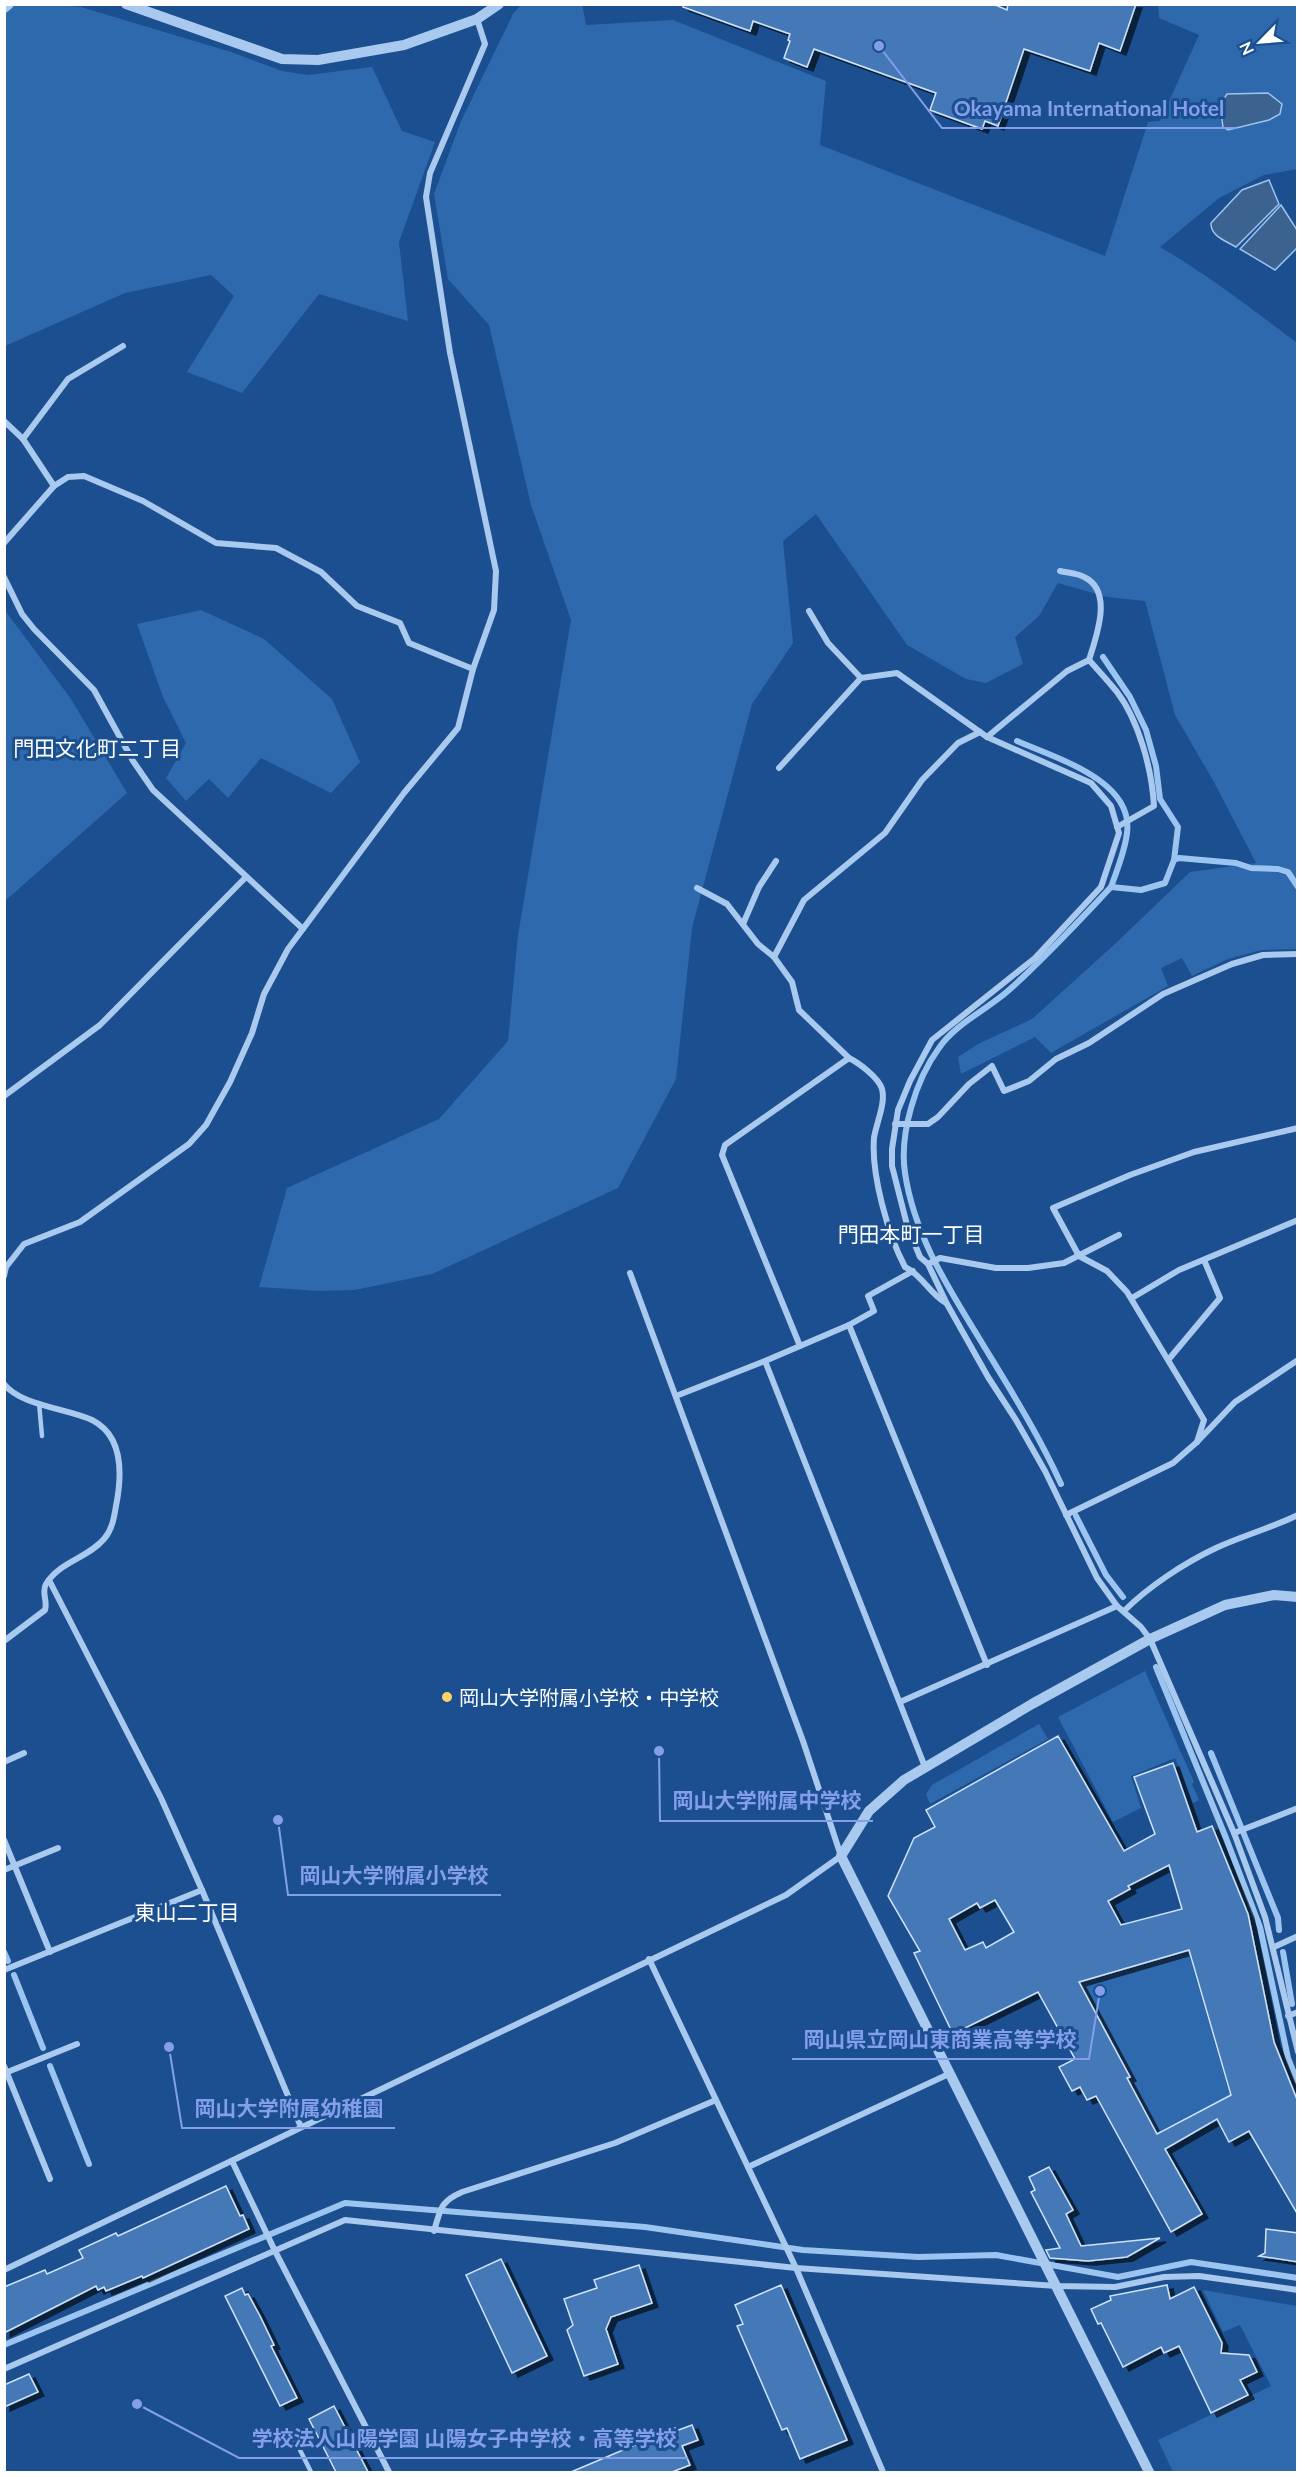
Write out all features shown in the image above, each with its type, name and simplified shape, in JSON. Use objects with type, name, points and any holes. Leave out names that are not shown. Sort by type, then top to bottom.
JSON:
[{"type":"street","points":[[4,8],[9,4]]},
{"type":"street","points":[[126,4],[282,59],[318,60],[404,45],[477,19],[499,4]]},
{"type":"street","points":[[4,1276],[6,1267],[24,1244],[80,1222],[189,1144],[206,1125],[230,1082],[252,1033],[264,994],[288,949],[404,793],[458,728],[473,669],[494,610],[496,571],[450,352],[426,197],[430,173],[485,44],[477,19]]},
{"type":"street","points":[[22,439],[68,379],[123,346]]},
{"type":"street","points":[[4,421],[22,439],[54,486]]},
{"type":"street","points":[[4,543],[54,486],[68,477],[84,476],[143,501],[216,543],[276,548],[321,572],[357,606],[400,623],[410,643],[473,669]]},
{"type":"street","points":[[987,737],[1067,671],[1089,660],[1101,603],[1096,587],[1084,577],[1060,571]]},
{"type":"street","points":[[4,577],[22,614],[94,690],[133,761],[153,790],[303,929]]},
{"type":"street","points":[[809,612],[828,644],[861,678]]},
{"type":"street","points":[[1089,660],[1119,693],[1136,729],[1152,778],[1154,806],[1123,824],[1101,887],[1035,958],[932,1040],[910,1081],[895,1124],[892,1166],[897,1192],[920,1257],[932,1262],[947,1304],[988,1377],[1022,1430],[1097,1578],[1117,1606],[1141,1627],[1150,1639],[1234,1833],[1266,1917],[1298,2052]]},
{"type":"street","points":[[779,768],[861,678],[876,674],[897,673],[987,737],[1091,783],[1123,824]]},
{"type":"street","points":[[774,957],[804,900],[885,833],[922,780],[958,743],[980,732]]},
{"type":"street","points":[[743,924],[759,887],[776,861]]},
{"type":"street","points":[[4,1096],[100,1025],[246,877]]},
{"type":"street","points":[[698,888],[727,904],[758,944],[774,957],[792,982],[799,1010],[881,1085],[883,1093],[874,1148],[876,1180],[905,1267],[913,1271],[936,1297],[947,1304]]},
{"type":"street","points":[[895,1124],[928,1124],[938,1117],[969,1084],[992,1066],[1004,1091],[1029,1081],[1056,1059],[1089,1043],[1163,994],[1232,964],[1263,955],[1298,954]]},
{"type":"street","points":[[800,1346],[722,1155],[725,1145],[849,1058]]},
{"type":"street","points":[[1197,1442],[1204,1420],[1132,1298],[1107,1271],[1079,1256],[1053,1208],[1130,1175],[1194,1152],[1298,1128]]},
{"type":"street","points":[[1132,1298],[1179,1270],[1298,1220]]},
{"type":"street","points":[[932,1262],[940,1258],[996,1268],[1028,1268],[1064,1263],[1119,1235]]},
{"type":"street","points":[[1169,1359],[1220,1298],[1204,1260]]},
{"type":"street","points":[[675,1396],[849,1325],[874,1311],[868,1296],[913,1271]]},
{"type":"street","points":[[630,1273],[803,1741],[841,1856],[1149,2472]]},
{"type":"street","points":[[849,1325],[987,1665]]},
{"type":"street","points":[[1066,1515],[1173,1463],[1197,1442],[1235,1402],[1298,1360]]},
{"type":"street","points":[[765,1361],[925,1767]]},
{"type":"street","points":[[4,1384],[17,1396],[98,1423],[112,1440],[120,1469],[114,1520],[108,1535],[98,1545],[65,1566],[49,1580],[44,1590],[45,1610],[4,1641]]},
{"type":"street","points":[[1124,1611],[1152,1586],[1215,1548],[1298,1515]]},
{"type":"street","points":[[49,1580],[161,1798],[301,2127]]},
{"type":"street","points":[[4,2270],[648,1959],[786,1895],[841,1856],[869,1812],[904,1780],[1032,1704],[1150,1639],[1225,1605],[1274,1595],[1298,1597]]},
{"type":"street","points":[[900,1702],[1117,1606]]},
{"type":"street","points":[[4,1762],[24,1753]]},
{"type":"street","points":[[1234,1833],[1298,1808]]},
{"type":"street","points":[[4,1840],[50,1952]]},
{"type":"street","points":[[4,1870],[58,1848]]},
{"type":"street","points":[[4,1970],[202,1890]]},
{"type":"street","points":[[1274,1947],[1298,1936]]},
{"type":"street","points":[[648,1959],[783,2239],[883,2472]]},
{"type":"street","points":[[1288,2016],[1298,2012]]},
{"type":"street","points":[[50,2179],[5,2070],[77,2044]]},
{"type":"street","points":[[748,2167],[951,2073]]},
{"type":"street","points":[[434,2230],[446,2199],[615,2143],[716,2100]]},
{"type":"street","points":[[232,2161],[275,2252],[389,2472]]},
{"type":"street","points":[[4,2369],[345,2220],[796,2268],[1057,2286],[1115,2287],[1164,2277],[1199,2276],[1298,2290]]},
{"type":"lane","points":[[39,1403],[42,1436]]},
{"type":"lane","points":[[293,2436],[311,2472]]},
{"type":"shaded area","points":[[43,4],[81,7],[231,52],[282,71],[308,75],[372,67],[402,131],[435,142],[399,242],[408,321],[319,294],[242,393],[187,372],[234,296],[211,275],[125,293],[5,346],[5,5]]},
{"type":"shaded area","points":[[582,4],[586,25],[673,20],[826,81],[820,145],[1105,256],[1148,122],[1160,121],[1199,35],[1159,18],[1158,5],[1297,5],[1297,169],[1264,175],[1219,198],[1160,247],[1213,281],[1296,342],[1297,949],[1261,950],[1228,959],[1192,976],[1182,958],[1161,968],[1168,986],[1051,1053],[1035,1037],[961,1074],[958,1057],[978,1044],[1032,1019],[1190,872],[1256,863],[1215,784],[1175,715],[1145,601],[1107,597],[1058,583],[1039,616],[1015,637],[1023,664],[986,683],[966,679],[907,645],[816,514],[783,541],[793,643],[752,704],[692,928],[676,1079],[618,1188],[432,1274],[355,1290],[319,1291],[259,1287],[287,1188],[439,1119],[508,1041],[518,935],[571,620],[531,505],[489,325],[448,279],[434,194],[461,121],[513,14],[521,5]]},
{"type":"shaded area","points":[[1268,93],[1282,104],[1280,114],[1269,120],[1228,130],[1223,127],[1220,105],[1227,94]]},
{"type":"shaded area","points":[[1269,180],[1279,204],[1236,247],[1216,235],[1211,228],[1211,223],[1242,190]]},
{"type":"shaded area","points":[[1281,205],[1297,230],[1297,248],[1275,270],[1240,249]]},
{"type":"shaded area","points":[[4,609],[71,699],[127,793],[5,901]]},
{"type":"shaded area","points":[[201,610],[264,639],[332,699],[360,762],[331,793],[261,758],[228,798],[209,779],[186,801],[166,778],[186,743],[163,697],[137,624]]},
{"type":"shaded area","points":[[1145,1671],[1194,1782],[1192,1784],[1199,1800],[1193,1803],[1175,1758],[1131,1776],[1141,1808],[1113,1822],[1058,1717]]},
{"type":"shaded area","points":[[1039,1724],[1048,1739],[930,1804],[926,1794],[932,1785]]},
{"type":"shaded area","points":[[1188,1951],[1229,2092],[1235,2092],[1158,2132],[1128,2079],[1131,2077],[1077,1977],[1096,1967],[1100,1978]]},
{"type":"shaded area","points":[[1203,2290],[1297,2306],[1297,2472],[1173,2472],[1158,2440],[1271,2386],[1240,2325],[1223,2332]]},
{"type":"building","points":[[683,4],[993,4],[1007,10],[1008,4],[1136,4],[1120,51],[1099,43],[1090,71],[1024,49],[998,126],[985,121],[982,129],[930,110],[936,93],[814,49],[807,67],[784,58],[790,34],[753,21],[750,31],[683,7]]},
{"type":"building","points":[[1058,1736],[1124,1851],[1155,1834],[1134,1777],[1173,1763],[1197,1832],[1212,1826],[1248,1914],[1274,2042],[1298,2102],[1298,2215],[1249,2131],[1229,2142],[1217,2119],[1165,2149],[1202,2214],[1171,2232],[1096,2096],[1087,2100],[1080,2087],[1072,2091],[1059,2067],[1075,2059],[1038,1992],[953,2034],[914,1953],[920,1951],[888,1896],[914,1838],[935,1827],[926,1810]],"holes":[[[1169,1865],[1182,1909],[1121,1925],[1108,1901],[1130,1889],[1128,1886]],[[995,1900],[1014,1932],[986,1948],[983,1942],[965,1950],[949,1919],[977,1903],[980,1908]],[[1189,1950],[1231,2095],[1157,2134],[1127,2078],[1130,2077],[1079,1982]]]},
{"type":"building","points":[[1049,2167],[1073,2210],[1066,2214],[1081,2246],[1160,2238],[1127,2257],[1088,2261],[1050,2258],[1046,2250],[1060,2248],[1031,2192],[1035,2190],[1029,2177]]},
{"type":"building","points":[[226,2186],[240,2216],[243,2215],[249,2229],[143,2278],[142,2276],[106,2291],[104,2287],[98,2290],[96,2286],[4,2333],[4,2287],[45,2270],[47,2274],[83,2258],[79,2250],[116,2233],[118,2236]]},
{"type":"building","points":[[1266,2229],[1298,2233],[1298,2262],[1259,2256],[1265,2253]]},
{"type":"building","points":[[501,2259],[547,2356],[512,2373],[466,2275]]},
{"type":"building","points":[[639,2265],[652,2303],[611,2317],[606,2329],[618,2364],[584,2376],[567,2330],[573,2325],[564,2299],[597,2288],[594,2280]]},
{"type":"building","points":[[781,2285],[847,2440],[800,2459],[787,2428],[782,2430],[737,2326],[743,2324],[735,2305]]},
{"type":"building","points":[[1167,2285],[1170,2299],[1194,2287],[1222,2343],[1221,2353],[1249,2355],[1257,2372],[1240,2380],[1248,2395],[1211,2413],[1179,2346],[1164,2353],[1161,2347],[1123,2367],[1101,2323],[1098,2324],[1091,2309],[1111,2300],[1110,2296]]},
{"type":"building","points":[[242,2288],[245,2295],[248,2294],[260,2316],[274,2345],[271,2346],[297,2398],[280,2406],[225,2296]]},
{"type":"building","points":[[29,2374],[38,2392],[4,2407],[4,2385]]},
{"type":"building","points":[[334,2406],[368,2472],[336,2472],[309,2419]]},
{"type":"building","points":[[692,2425],[698,2440],[682,2446],[690,2465],[672,2472],[571,2472],[675,2428],[676,2431]]},
{"type":"waterway","points":[[1103,657],[1130,697],[1146,730],[1156,766],[1160,799],[1178,827],[1174,860]]},
{"type":"waterway","points":[[1017,741],[1089,774],[1105,785],[1118,799],[1126,815],[1127,833],[1123,854],[1111,887]]},
{"type":"waterway","points":[[1061,1484],[1043,1446],[933,1259],[916,1217],[909,1195],[904,1158],[907,1124],[923,1075],[946,1039],[1022,978],[1111,887],[1141,890],[1165,883],[1174,860],[1179,858],[1236,863],[1251,868],[1278,869],[1288,872],[1298,887]]},
{"type":"waterway","points":[[1076,1516],[1106,1575],[1123,1597]]},
{"type":"waterway","points":[[1156,1667],[1260,1927],[1288,2058],[1298,2083]]},
{"type":"waterway","points":[[1211,1753],[1278,1918],[1279,1930]]},
{"type":"waterway","points":[[4,1952],[8,1961]]},
{"type":"waterway","points":[[1283,1952],[1292,2004]]},
{"type":"waterway","points":[[14,1975],[43,2048]]},
{"type":"waterway","points":[[50,2066],[89,2164]]},
{"type":"waterway","points":[[4,2345],[345,2203],[645,2227],[803,2250],[918,2257],[996,2255],[1118,2277],[1191,2262],[1298,2278]]},
{"type":"place","name":"Okayama International Hotel","points":[[879,46]]},
{"type":"place","name":"岡山大学附属小学校・中学校","points":[[447,1697]]},
{"type":"place","name":"岡山大学附属中学校","points":[[659,1751]]},
{"type":"place","name":"岡山大学附属小学校","points":[[278,1820]]},
{"type":"place","name":"岡山県立岡山東商業高等学校","points":[[1100,1991]]},
{"type":"place","name":"岡山大学附属幼稚園","points":[[169,2047]]},
{"type":"place","name":"学校法人山陽学園 山陽女子中学校・高等学校","points":[[137,2404]]},
{"type":"district","name":"門田文化町二丁目","points":[[97,747]]},
{"type":"district","name":"門田本町一丁目","points":[[911,1233]]},
{"type":"district","name":"東山二丁目","points":[[187,1911]]}]
